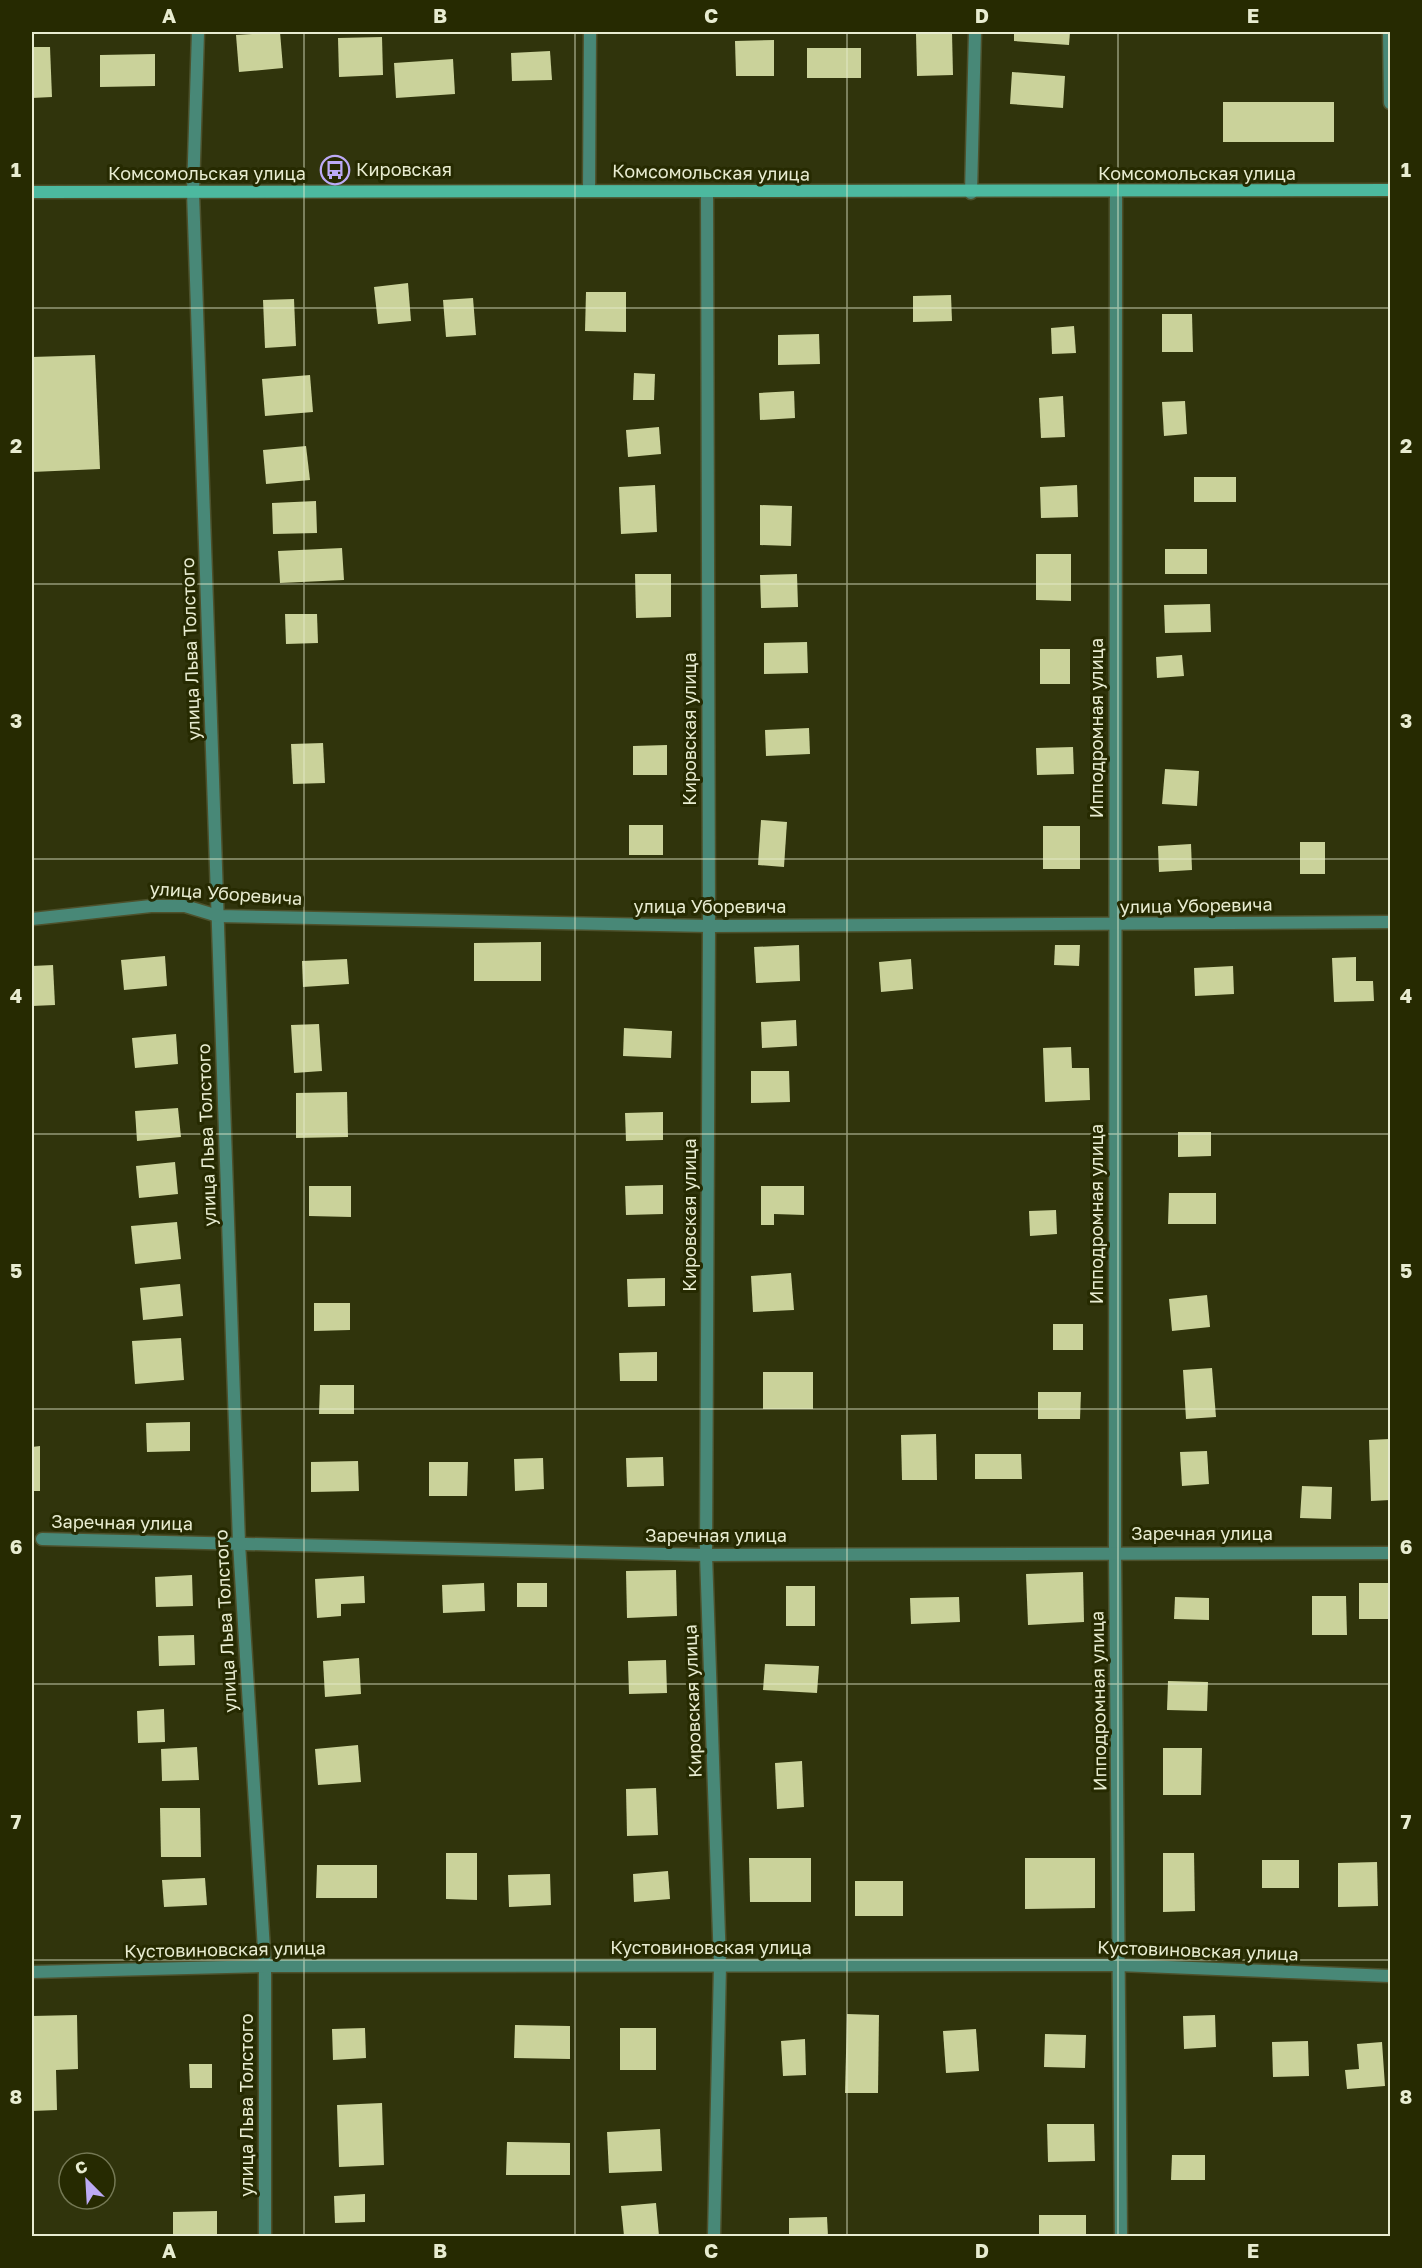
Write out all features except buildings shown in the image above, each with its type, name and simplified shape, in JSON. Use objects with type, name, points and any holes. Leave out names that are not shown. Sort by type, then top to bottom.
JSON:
[{"type":"main road","name":"Комсомольская улица","points":[[32,192],[589,190],[971,193],[1390,190]]},
{"type":"street","name":"улица Льва Толстого","points":[[198,32],[193,192],[239,1543],[265,1966],[265,2236]]},
{"type":"street","points":[[589,190],[590,32]]},
{"type":"street","points":[[971,193],[975,32]]},
{"type":"street","points":[[1389,32],[1390,103]]},
{"type":"street","name":"Кировская улица","points":[[707,192],[709,926],[706,1555],[720,1965],[714,2236]]},
{"type":"street","name":"Ипподромная улица","points":[[1116,192],[1115,1552],[1121,2236]]},
{"type":"street","name":"улица Уборевича","points":[[32,919],[151,906],[185,906],[218,916],[709,926],[1390,922]]},
{"type":"street","name":"Заречная улица","points":[[42,1539],[706,1555],[1115,1552],[1390,1553]]},
{"type":"street","name":"Кустовиновская улица","points":[[32,1972],[265,1966],[1119,1965],[1390,1976]]},
{"type":"place","name":"Кировская","points":[[335,170]]}]
